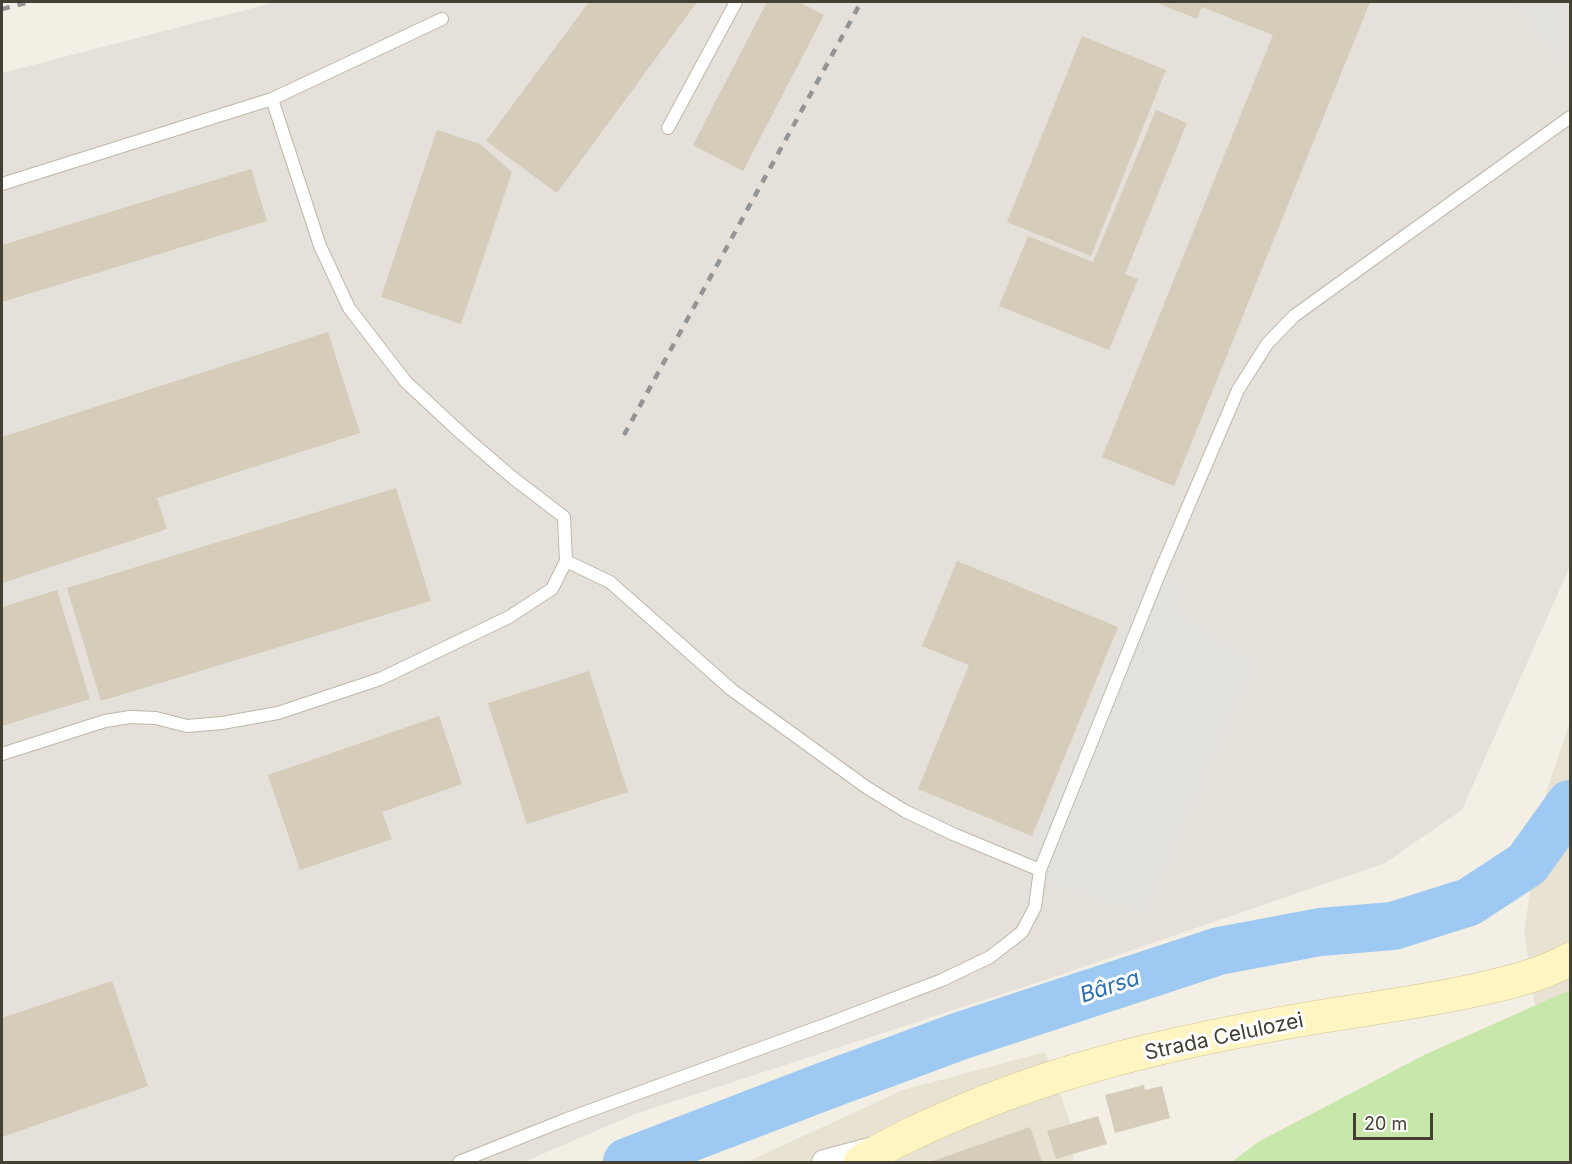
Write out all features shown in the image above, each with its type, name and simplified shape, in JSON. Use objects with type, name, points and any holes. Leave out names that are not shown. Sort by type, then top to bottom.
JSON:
[{"type":"street","name":"Strada Celulozei","points":[[824,1162],[879,1157],[931,1124],[1005,1093],[1100,1063],[1218,1035],[1438,998],[1504,984],[1559,966],[1570,959]]},
{"type":"lane","points":[[668,128],[735,2]]},
{"type":"lane","points":[[2,184],[272,99],[442,19]]},
{"type":"lane","points":[[2,754],[105,722],[130,717],[156,718],[187,726],[222,723],[278,713],[380,679],[508,617],[552,589],[566,561],[564,517],[513,478],[406,382],[350,308],[320,246],[272,99]]},
{"type":"lane","points":[[459,1162],[567,1119],[920,989],[990,957],[1022,932],[1035,907],[1040,870],[1160,572],[1238,390],[1266,344],[1294,316],[1570,117]]},
{"type":"lane","points":[[566,561],[610,582],[732,690],[866,787],[905,811],[934,825],[1040,870]]},
{"type":"shaded area","points":[[276,2],[1570,2],[1570,566],[1462,810],[1385,863],[1042,981],[635,1114],[524,1162],[2,1162],[2,73]]},
{"type":"shaded area","points":[[1514,2],[1570,2],[1570,70],[1557,61]]},
{"type":"shaded area","points":[[1150,567],[1184,584],[1180,613],[1256,664],[1147,915],[1019,873]]},
{"type":"shaded area","points":[[1570,722],[1570,990],[1535,1006],[1524,931],[1546,793]]},
{"type":"shaded area","points":[[1045,1052],[1073,1130],[1073,1162],[747,1162],[903,1090]]},
{"type":"green space","points":[[1570,990],[1570,1162],[1232,1162],[1258,1142],[1424,1055]]},
{"type":"building","points":[[589,2],[697,2],[557,193],[486,141]]},
{"type":"building","points":[[767,2],[799,2],[824,15],[743,171],[693,145]]},
{"type":"building","points":[[1155,2],[1370,2],[1174,486],[1102,457],[1273,35],[1202,7],[1197,19]]},
{"type":"building","points":[[1082,36],[1166,70],[1091,256],[1007,222]]},
{"type":"building","points":[[1156,110],[1187,123],[1125,274],[1138,279],[1109,350],[999,306],[1028,236],[1093,262]]},
{"type":"building","points":[[437,130],[480,144],[512,172],[461,324],[381,297]]},
{"type":"building","points":[[251,169],[267,221],[2,302],[2,245]]},
{"type":"building","points":[[328,332],[360,433],[157,498],[167,529],[2,583],[2,437]]},
{"type":"building","points":[[396,488],[431,601],[101,701],[67,588]]},
{"type":"building","points":[[957,561],[1118,627],[1032,836],[918,789],[969,665],[922,646]]},
{"type":"building","points":[[57,590],[90,699],[2,726],[2,607]]},
{"type":"building","points":[[589,671],[628,792],[527,824],[488,703]]},
{"type":"building","points":[[439,716],[462,784],[382,812],[392,839],[300,870],[268,775]]},
{"type":"building","points":[[112,981],[148,1086],[2,1137],[2,1018]]},
{"type":"building","points":[[1144,1085],[1145,1090],[1162,1086],[1170,1118],[1115,1133],[1105,1095]]},
{"type":"building","points":[[1098,1116],[1107,1144],[1056,1159],[1047,1131]]},
{"type":"building","points":[[1030,1127],[1042,1162],[930,1162]]},
{"type":"waterway","name":"Bârsa","points":[[627,1162],[960,1036],[1219,951],[1320,932],[1393,926],[1469,902],[1527,864],[1570,804]]},
{"type":"railway","points":[[2,9],[30,2]]},
{"type":"railway","points":[[624,435],[861,2]]}]
